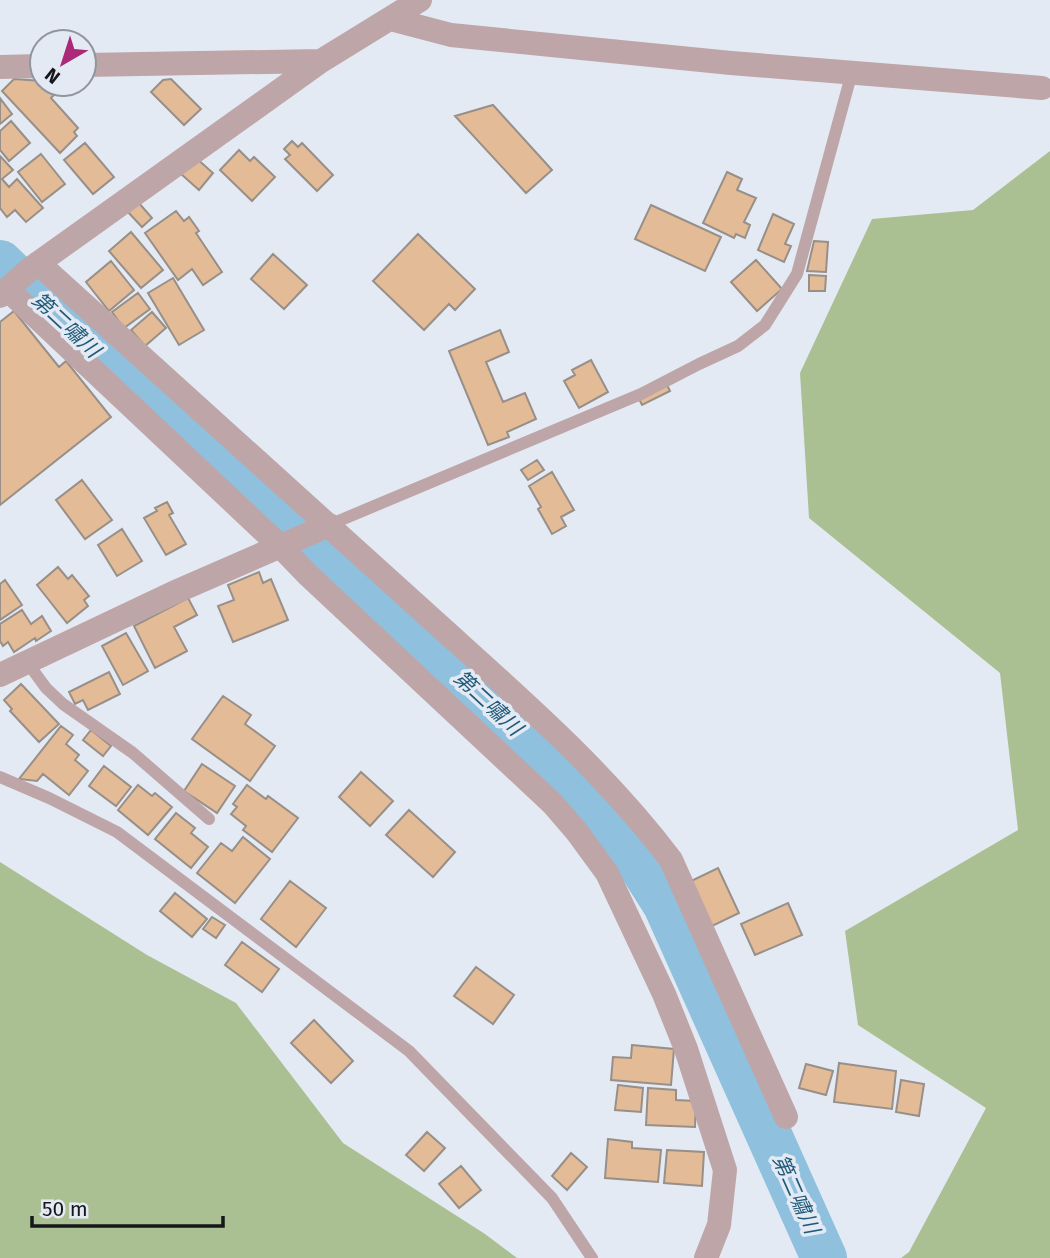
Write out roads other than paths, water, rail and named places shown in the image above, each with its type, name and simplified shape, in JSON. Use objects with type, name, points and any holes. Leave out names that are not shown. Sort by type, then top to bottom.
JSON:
[{"type":"street","points":[[419,0],[321,61],[34,266],[4,293],[284,545],[307,574],[553,804],[607,873],[664,994],[686,1049],[725,1170],[719,1225],[706,1258]]},
{"type":"street","points":[[390,19],[451,35],[1042,88]]},
{"type":"street","points":[[98,65],[321,61]]},
{"type":"street","points":[[0,67],[28,66]]},
{"type":"street","points":[[34,266],[553,730],[644,824],[671,860],[786,1117]]},
{"type":"street","points":[[0,675],[173,593],[323,527]]},
{"type":"lane","points":[[323,527],[641,394],[738,346],[765,325],[797,274],[852,72]]},
{"type":"lane","points":[[27,662],[46,688],[63,704],[133,754],[209,819]]},
{"type":"lane","points":[[0,778],[49,798],[117,832],[409,1051],[552,1198],[592,1258]]},
{"type":"waterway","name":"第二嘯川","points":[[0,263],[220,470],[303,529],[439,654],[600,809],[635,856],[666,905],[824,1258]]}]
